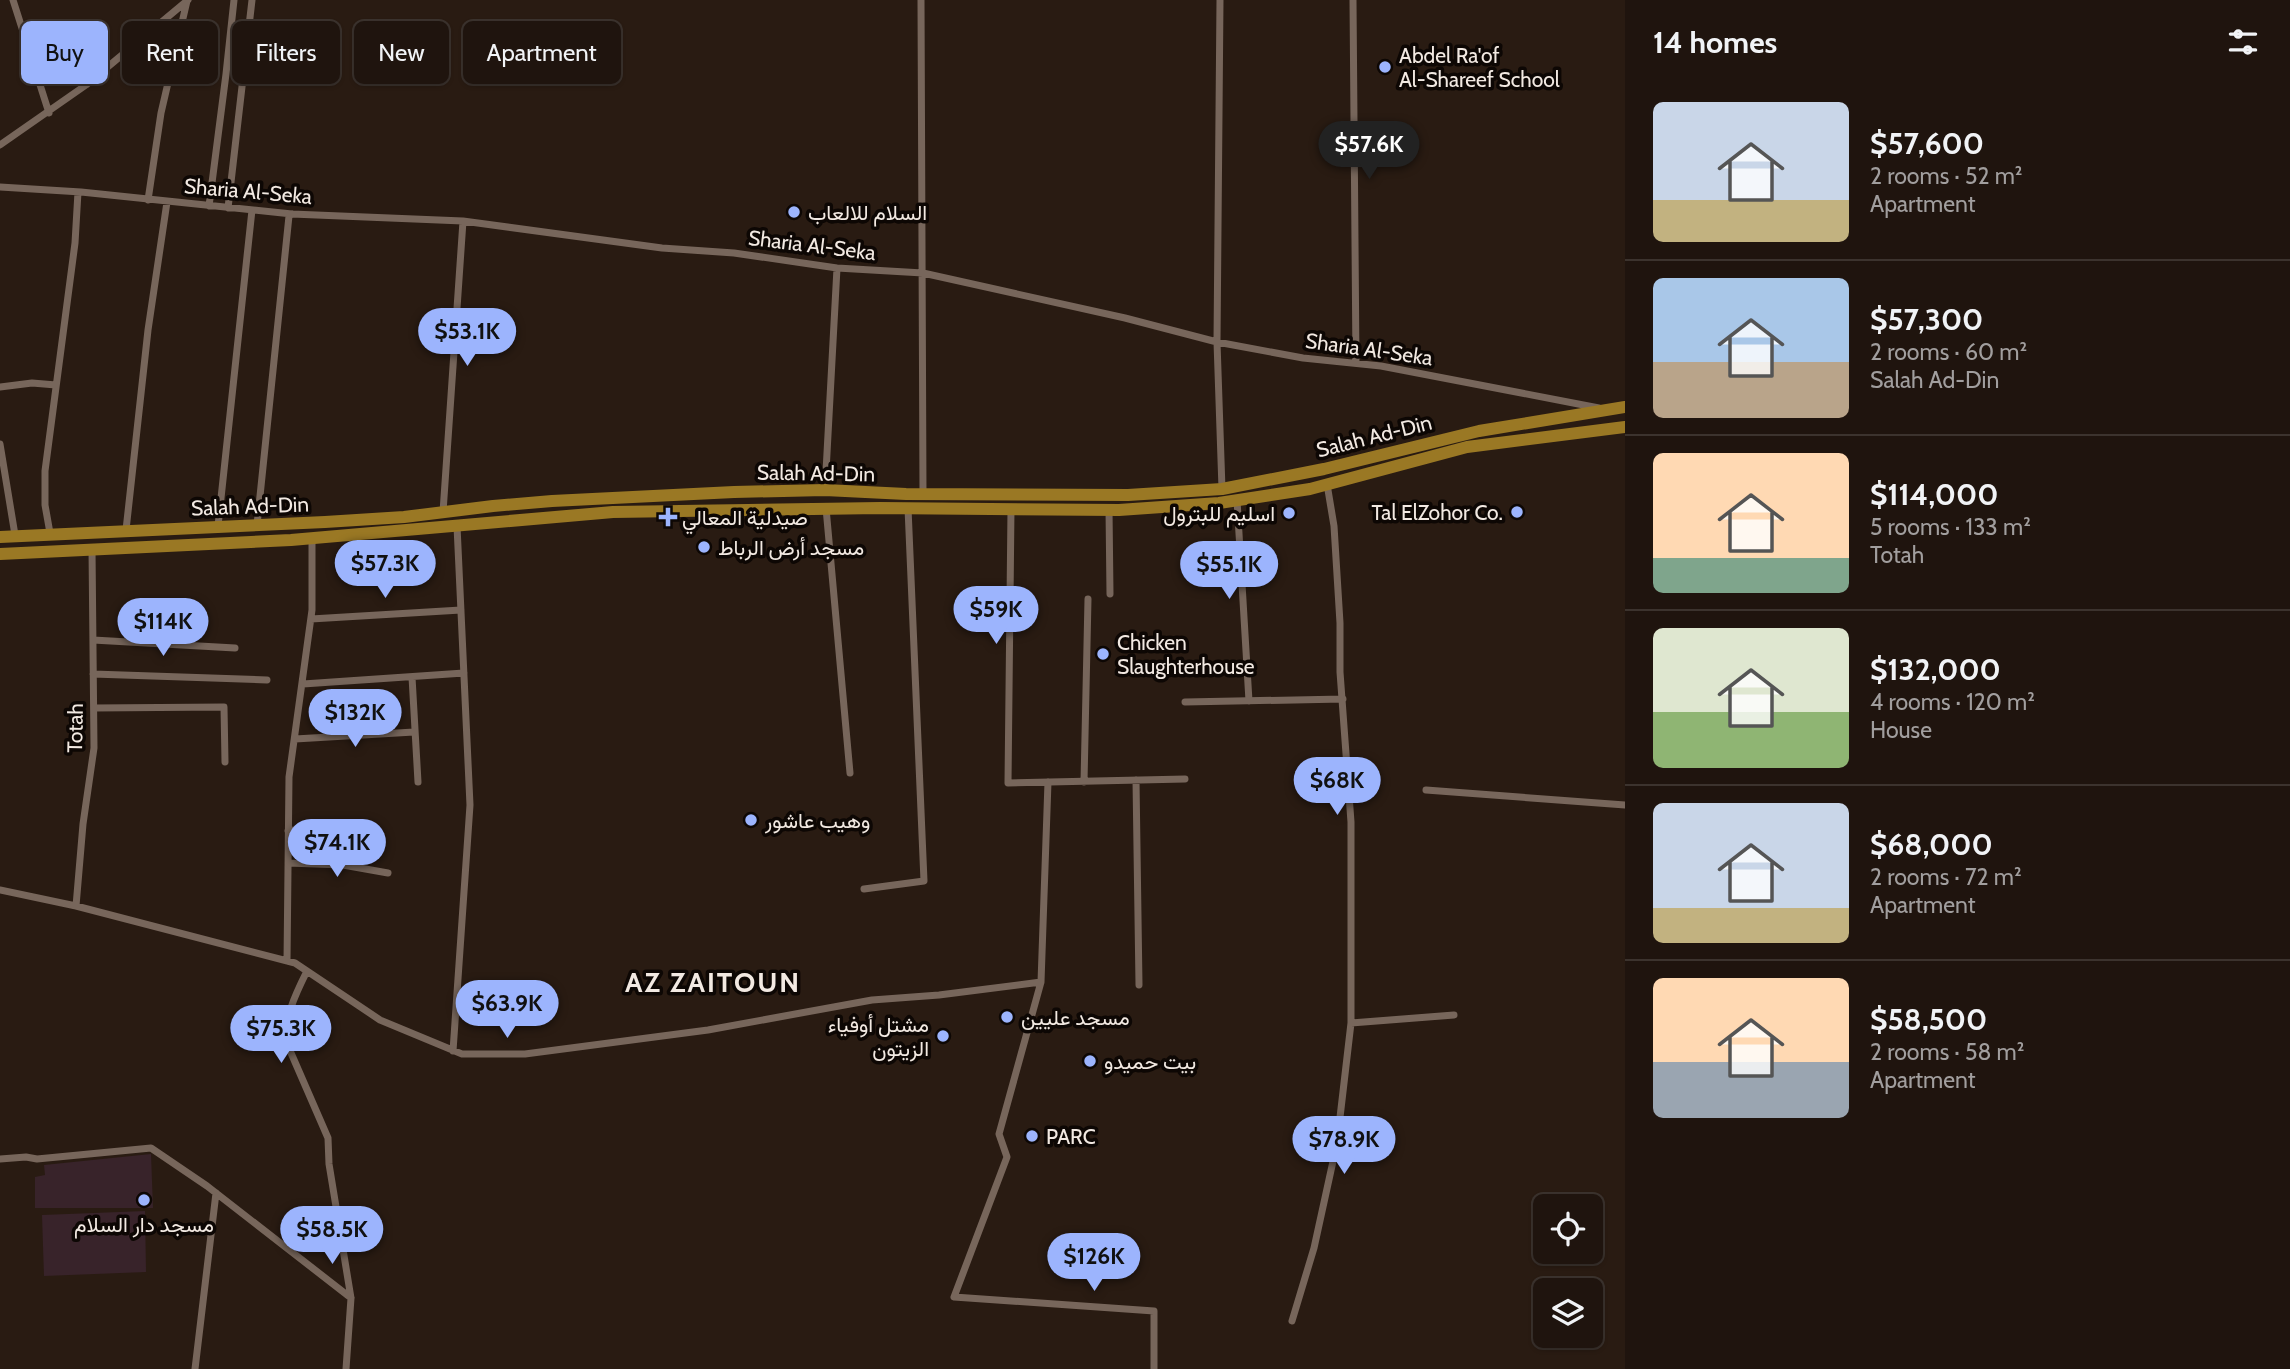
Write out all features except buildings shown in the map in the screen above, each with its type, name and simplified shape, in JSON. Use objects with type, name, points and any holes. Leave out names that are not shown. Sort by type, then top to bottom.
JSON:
[{"type":"highway","name":"Salah Ad-Din","points":[[0,537],[404,517],[603,497],[825,490],[923,494],[1128,495],[1222,489],[1324,469],[1479,431],[1625,407]]},
{"type":"highway","name":"Salah Ad-Din","points":[[0,554],[312,539],[612,512],[826,508],[1109,509],[1237,500],[1327,484],[1466,447],[1625,427]]},
{"type":"street","points":[[13,0],[49,113]]},
{"type":"street","points":[[209,206],[234,0]]},
{"type":"street","points":[[228,208],[252,0]]},
{"type":"street","points":[[921,0],[923,494]]},
{"type":"street","points":[[1220,0],[1217,342],[1222,489]]},
{"type":"street","points":[[1353,0],[1356,363]]},
{"type":"street","points":[[0,145],[86,85],[188,1]]},
{"type":"street","points":[[148,200],[161,113],[188,1]]},
{"type":"street","name":"Sharia Al-Seka","points":[[0,187],[78,192],[292,214],[463,221],[837,268],[923,273],[1125,318],[1217,342],[1303,358],[1424,374],[1610,410]]},
{"type":"street","points":[[50,533],[44,487],[75,243],[78,192]]},
{"type":"street","points":[[126,530],[148,330],[167,202]]},
{"type":"street","points":[[218,526],[252,210]]},
{"type":"street","points":[[257,525],[279,303],[289,216],[292,214]]},
{"type":"street","points":[[443,512],[463,221]]},
{"type":"street","points":[[825,490],[837,268]]},
{"type":"street","points":[[0,387],[32,383],[56,385]]},
{"type":"street","points":[[0,444],[15,535]]},
{"type":"street","points":[[1292,1321],[1314,1248],[1337,1143],[1351,1023],[1352,822],[1334,526],[1327,484]]},
{"type":"street","points":[[1237,500],[1249,701]]},
{"type":"street","points":[[826,508],[850,773]]},
{"type":"street","points":[[863,889],[924,881],[908,508]]},
{"type":"street","points":[[1011,509],[1008,783],[1185,779]]},
{"type":"street","points":[[1109,509],[1110,594]]},
{"type":"street","points":[[453,1051],[470,805],[457,527]]},
{"type":"street","points":[[287,961],[289,777],[311,619],[312,539]]},
{"type":"street","name":"Totah","points":[[76,906],[83,824],[94,748],[92,549]]},
{"type":"street","points":[[1084,782],[1088,599]]},
{"type":"street","points":[[311,619],[461,610]]},
{"type":"street","points":[[93,640],[235,648]]},
{"type":"street","points":[[303,684],[464,673]]},
{"type":"street","points":[[93,674],[267,680]]},
{"type":"street","points":[[412,677],[418,782]]},
{"type":"street","points":[[1185,702],[1343,699]]},
{"type":"street","points":[[94,708],[223,707],[225,761]]},
{"type":"street","points":[[295,738],[414,732]]},
{"type":"street","points":[[1136,780],[1139,985]]},
{"type":"street","points":[[1048,782],[1041,982],[999,1134],[1007,1157],[954,1297],[1154,1311],[1154,1369]]},
{"type":"street","points":[[1426,790],[1625,805]]},
{"type":"street","points":[[288,831],[301,829],[342,833]]},
{"type":"street","points":[[288,863],[343,865],[388,873]]},
{"type":"street","points":[[0,890],[76,906],[295,963],[380,1020],[462,1054],[526,1054],[708,1030],[872,1000],[939,995],[1041,982]]},
{"type":"street","points":[[307,971],[295,996],[286,1034],[288,1046],[328,1138],[329,1164],[351,1298],[346,1369]]},
{"type":"street","points":[[1351,1023],[1454,1015]]},
{"type":"street","points":[[0,1159],[151,1147],[216,1193],[351,1298]]},
{"type":"street","points":[[195,1369],[216,1193]]},
{"type":"shaded area","points":[[151,1154],[153,1208],[35,1208],[35,1177],[45,1175],[44,1165]]},
{"type":"shaded area","points":[[145,1211],[146,1272],[44,1276],[42,1215]]},
{"type":"place","name":"Abdel Ra'of Al-Shareef School","points":[[1385,67]]},
{"type":"place","name":"السلام للالعاب","points":[[794,212]]},
{"type":"place","name":"Tal ElZohor Co.","points":[[1517,512]]},
{"type":"place","name":"اسليم للبترول","points":[[1289,513]]},
{"type":"place","name":"صيدلية المعالي","points":[[668,517]]},
{"type":"place","name":"مسجد أرض الرباط","points":[[704,547]]},
{"type":"place","name":"Chicken Slaughterhouse","points":[[1103,654]]},
{"type":"place","name":"وهيب عاشور","points":[[751,820]]},
{"type":"place","name":"مسجد عليين","points":[[1007,1017]]},
{"type":"place","name":"مشتل أوفياء الزيتون","points":[[943,1036]]},
{"type":"place","name":"بيت حميدو","points":[[1090,1061]]},
{"type":"place","name":"PARC","points":[[1032,1136]]},
{"type":"place","name":"مسجد دار السلام","points":[[144,1200]]},
{"type":"district","name":"AZ ZAITOUN","points":[[713,982]]}]
